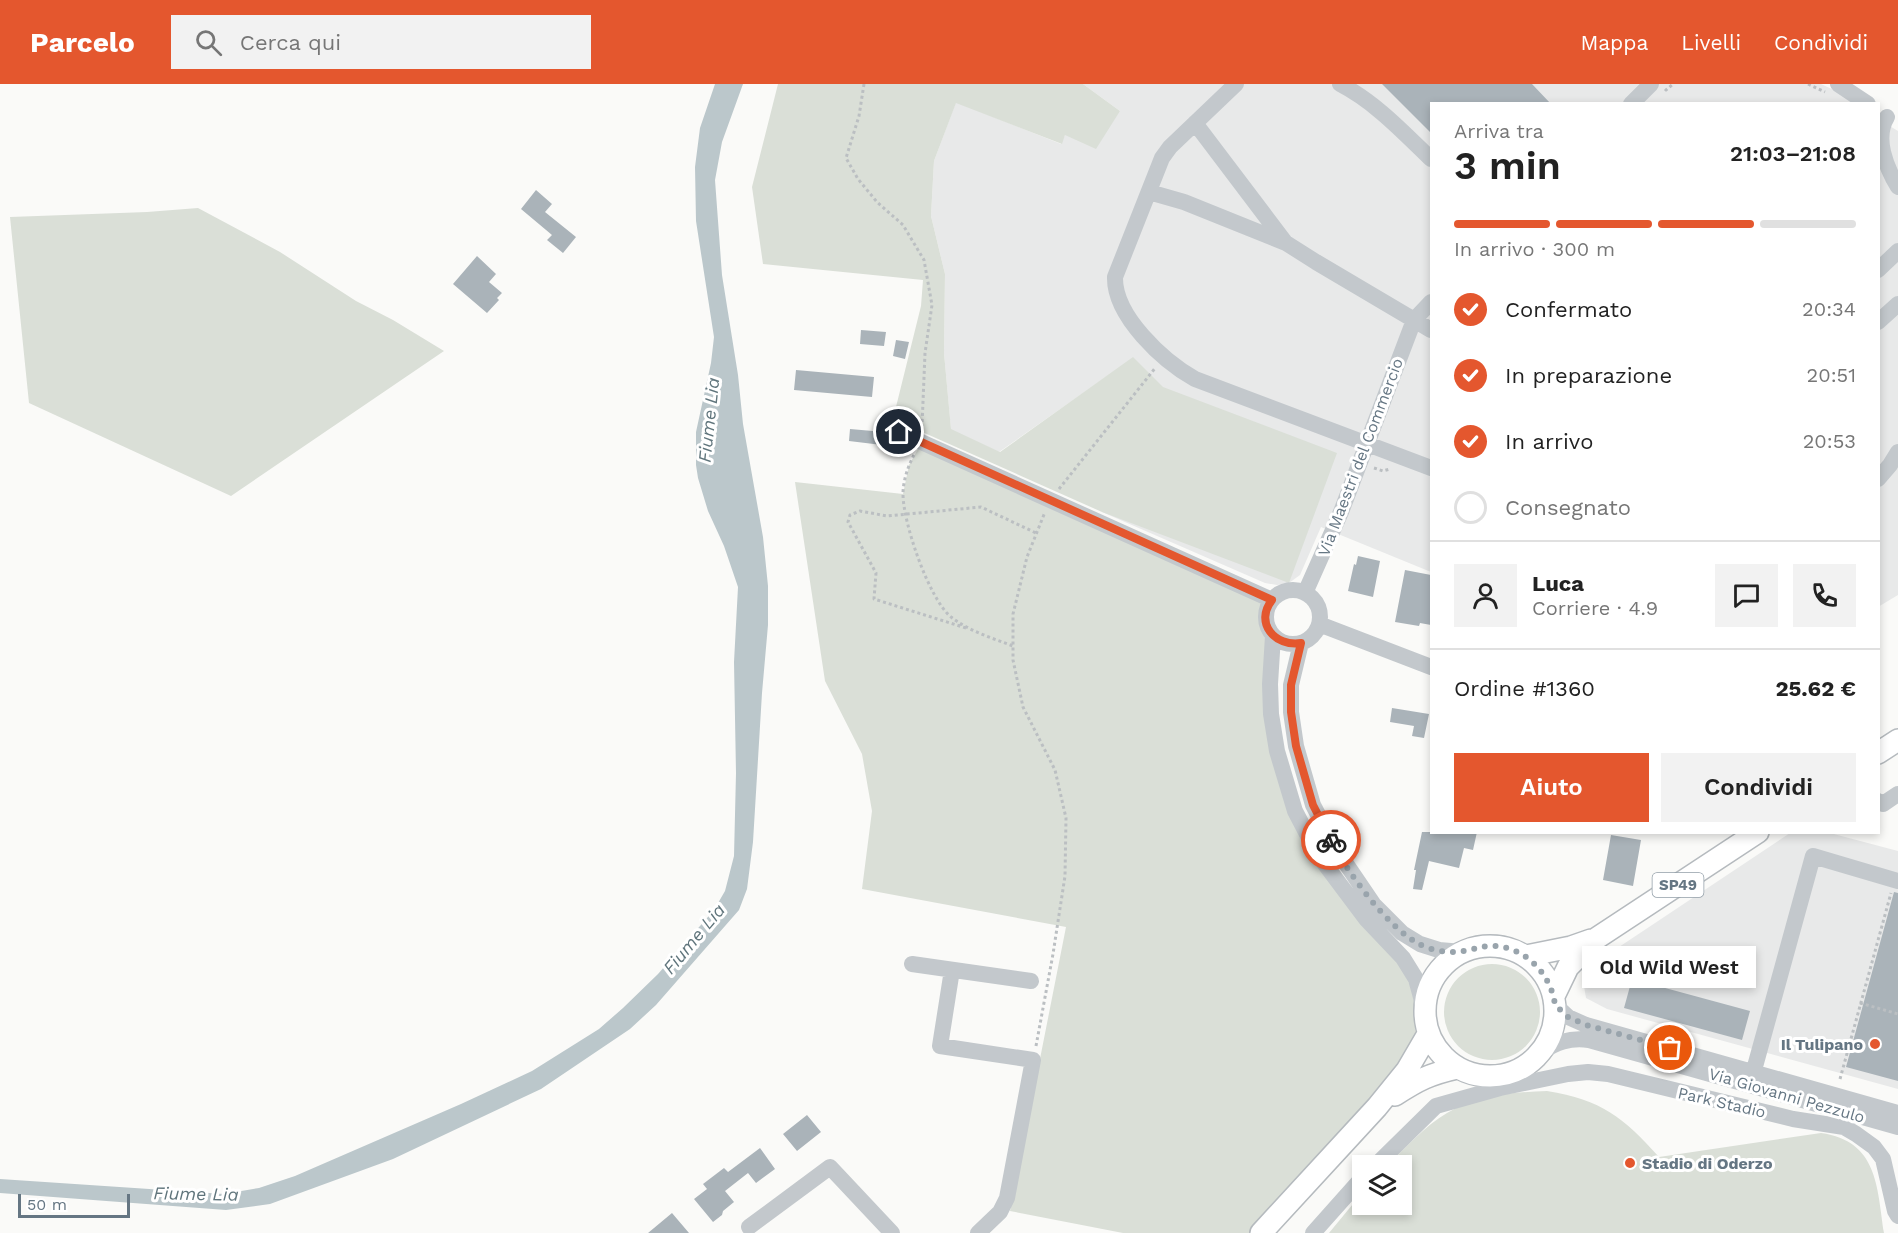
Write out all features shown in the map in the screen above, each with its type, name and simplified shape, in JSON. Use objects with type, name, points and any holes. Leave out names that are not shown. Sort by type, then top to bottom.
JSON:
[{"type":"main road","points":[[1880,752],[1898,740]]},
{"type":"main road","name":"SP49","points":[[1554,1001],[1569,967],[1597,938],[1755,834]]},
{"type":"main road","name":"SP49","points":[[1526,956],[1571,947],[1597,938]]},
{"type":"main road","name":"SP49","points":[[1494,946],[1511,949],[1526,956],[1548,981],[1554,1001],[1553,1028],[1545,1046],[1539,1053],[1532,1061],[1515,1072],[1496,1077],[1476,1076],[1457,1068],[1444,1059],[1428,1034],[1424,1008],[1427,990],[1435,975],[1447,961],[1462,952],[1478,947],[1494,946]]},
{"type":"main road","points":[[1261,1233],[1377,1107],[1407,1070],[1428,1034]]},
{"type":"main road","points":[[1377,1107],[1418,1080],[1457,1068]]},
{"type":"street","points":[[1236,84],[1170,147],[1162,158],[1115,277],[1115,286],[1124,309],[1143,337],[1163,358],[1178,370],[1195,379],[1430,468]]},
{"type":"street","points":[[1340,84],[1372,104],[1430,158]]},
{"type":"street","points":[[1633,102],[1651,84]]},
{"type":"street","points":[[1838,84],[1865,102]]},
{"type":"street","points":[[1888,117],[1881,126],[1883,159],[1898,187]]},
{"type":"street","points":[[1196,123],[1286,243]]},
{"type":"street","points":[[1149,192],[1184,202],[1286,243],[1430,329]]},
{"type":"street","points":[[1880,268],[1898,251]]},
{"type":"street","points":[[1414,320],[1430,303]]},
{"type":"street","points":[[1880,320],[1897,304]]},
{"type":"street","name":"Via Maestri del Commercio","points":[[1305,593],[1341,512],[1414,320]]},
{"type":"street","points":[[899,432],[1272,600]]},
{"type":"street","points":[[1880,476],[1898,452]]},
{"type":"street","points":[[1287,590],[1305,593],[1319,609],[1319,624],[1315,632],[1301,643],[1286,643],[1273,636],[1268,629],[1265,615],[1272,600],[1287,590]]},
{"type":"street","points":[[1319,624],[1430,667]]},
{"type":"street","points":[[1273,636],[1271,714],[1277,751],[1295,811],[1318,855],[1366,919],[1403,958],[1416,979],[1424,1008]]},
{"type":"street","points":[[1301,643],[1291,685],[1291,712],[1296,746],[1313,805],[1336,849],[1374,905],[1402,933],[1420,944],[1439,950],[1462,952]]},
{"type":"street","points":[[1880,802],[1882,804],[1898,794]]},
{"type":"street","points":[[1751,1078],[1813,856],[1894,886]]},
{"type":"street","points":[[912,963],[1031,981]]},
{"type":"street","points":[[952,970],[940,1046],[1033,1060],[1007,1198],[1000,1212],[978,1233]]},
{"type":"street","name":"Via Giovanni Pezzulo","points":[[1554,1001],[1568,1017],[1586,1025],[1898,1127]]},
{"type":"street","name":"Via Giovanni Pezzulo","points":[[1539,1053],[1553,1044],[1578,1038],[1898,1113]]},
{"type":"street","name":"Park Stadio","points":[[1386,1155],[1436,1106],[1500,1088],[1568,1074],[1588,1072],[1608,1074],[1793,1119],[1844,1127],[1874,1148],[1883,1159],[1898,1216]]},
{"type":"street","points":[[749,1227],[830,1167],[892,1233]]},
{"type":"street","points":[[1313,1233],[1352,1190]]},
{"type":"path","points":[[864,84],[859,116],[846,158],[870,195],[903,225],[924,260],[932,305],[925,352],[922,442],[909,465],[903,494],[906,514],[916,554],[933,591],[949,615],[970,629]]},
{"type":"path","points":[[1033,1060],[1065,876],[1066,818],[1055,770],[1023,707],[1013,660],[1013,614],[1027,557],[1050,500],[1163,358]]},
{"type":"path","points":[[1013,646],[970,629],[874,599],[876,573],[848,522],[850,515],[860,511],[887,516],[981,507],[1036,533]]},
{"type":"path","points":[[1840,1079],[1894,886]]},
{"type":"path","points":[[1860,1003],[1898,1014]]},
{"type":"shaded area","points":[[778,84],[1083,84],[1120,111],[1096,149],[1065,135],[1062,144],[956,103],[934,161],[931,216],[945,274],[944,353],[951,429],[1000,452],[1133,357],[1163,387],[1337,453],[1289,583],[1102,512],[893,419],[921,306],[923,280],[763,264],[752,187]]},
{"type":"shaded area","points":[[1083,84],[1821,84],[1853,102],[1430,102],[1430,572],[1321,527],[1300,575],[1289,583],[1277,585],[1265,583],[1102,512],[1133,358],[999,452],[951,430],[944,353],[945,274],[931,216],[934,161],[956,102],[1061,144],[1065,135],[1120,111]]},
{"type":"shaded area","points":[[1880,120],[1898,131],[1898,595],[1880,606]]},
{"type":"shaded area","points":[[198,208],[280,252],[356,301],[444,351],[231,496],[29,403],[10,217]]},
{"type":"shaded area","points":[[922,442],[1269,603],[1266,620],[1273,636],[1270,684],[1295,811],[1403,958],[1424,1008],[1428,1034],[1261,1233],[1123,1233],[1010,1211],[1066,927],[862,889],[872,811],[862,754],[825,681],[795,482],[903,494],[909,465]]},
{"type":"shaded area","points":[[1788,834],[1834,834],[1898,851],[1898,1089],[1607,1009],[1586,998],[1583,980],[1595,963]]},
{"type":"shaded area","points":[[1492,964],[1510,967],[1526,978],[1537,994],[1540,1012],[1537,1030],[1526,1046],[1510,1057],[1492,1060],[1474,1057],[1458,1046],[1447,1030],[1444,1012],[1447,994],[1458,978],[1474,967]]},
{"type":"shaded area","name":"Stadio di Oderzo","points":[[1547,1091],[1583,1099],[1610,1112],[1622,1121],[1659,1157],[1821,1133],[1840,1138],[1854,1146],[1864,1156],[1871,1169],[1876,1183],[1884,1233],[1329,1233],[1352,1205],[1352,1215],[1412,1215],[1412,1155],[1398,1155],[1431,1124],[1447,1113],[1483,1098]]},
{"type":"water","name":"Fiume Lia","points":[[715,84],[743,84],[722,142],[715,180],[722,275],[738,375],[743,424],[763,537],[768,586],[768,625],[753,842],[747,889],[739,910],[656,1005],[630,1029],[541,1089],[393,1159],[270,1204],[226,1210],[0,1193],[0,1179],[224,1194],[259,1188],[295,1176],[532,1071],[599,1029],[658,974],[714,910],[725,891],[734,856],[736,773],[734,662],[738,587],[724,546],[708,511],[696,465],[696,432],[711,363],[714,337],[696,221],[695,167],[700,128]]},
{"type":"building","points":[[1382,84],[1532,84],[1549,102],[1430,102],[1430,132]]},
{"type":"building","points":[[536,190],[552,204],[545,212],[576,237],[563,253],[547,240],[552,235],[521,209]]},
{"type":"building","points":[[477,256],[496,274],[489,282],[502,293],[487,313],[453,284]]},
{"type":"building","points":[[861,330],[886,332],[884,346],[860,344]]},
{"type":"building","points":[[896,340],[909,342],[905,359],[893,356]]},
{"type":"building","points":[[796,370],[874,377],[872,397],[794,390]]},
{"type":"building","points":[[850,429],[884,432],[882,445],[849,441]]},
{"type":"building","points":[[1358,556],[1380,561],[1373,597],[1348,591]]},
{"type":"building","points":[[1405,570],[1430,575],[1430,625],[1420,623],[1419,626],[1395,622]]},
{"type":"building","points":[[1392,708],[1429,714],[1424,738],[1412,736],[1414,726],[1390,722]]},
{"type":"building","points":[[1422,832],[1477,834],[1473,850],[1464,848],[1459,868],[1429,861],[1422,890],[1413,889],[1416,870],[1414,870]]},
{"type":"building","points":[[1611,835],[1641,840],[1633,886],[1603,880]]},
{"type":"building","points":[[1894,892],[1898,893],[1898,1081],[1846,1067]]},
{"type":"building","points":[[1632,979],[1750,1011],[1742,1040],[1624,1008]]},
{"type":"building","points":[[807,1115],[821,1132],[797,1151],[783,1134]]},
{"type":"building","points":[[760,1148],[775,1169],[756,1183],[748,1173],[725,1191],[734,1202],[713,1222],[694,1199],[707,1189],[703,1184],[724,1168],[728,1172]]},
{"type":"building","points":[[672,1213],[689,1233],[648,1233]]},
{"type":"way so far","points":[[1331,840],[1374,905],[1402,933],[1420,944],[1439,950],[1462,952],[1478,947],[1494,946],[1511,949],[1526,956],[1538,967],[1548,981],[1555,1005],[1568,1017],[1586,1025],[1670,1048]]},
{"type":"place","name":"Il Tulipano","points":[[1875,1044]]},
{"type":"place","name":"Old Wild West","points":[[1670,1048]]},
{"type":"place","name":"Stadio di Oderzo","points":[[1630,1163]]},
{"type":"route","points":[[899,432],[1272,600],[1265,615],[1268,629],[1273,636],[1286,643],[1301,643],[1291,685],[1291,712],[1296,746],[1313,805],[1331,840]]}]
